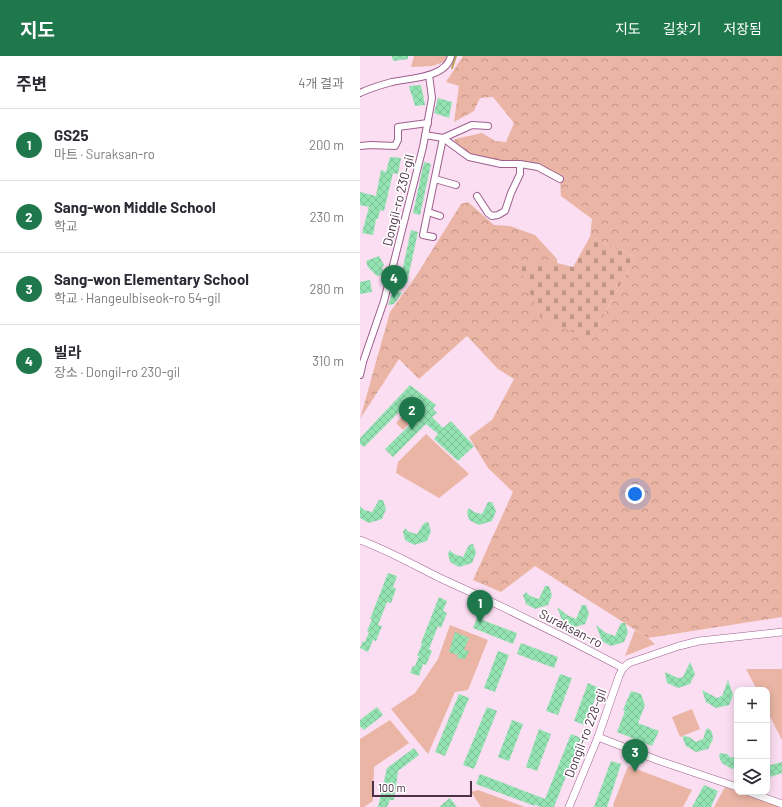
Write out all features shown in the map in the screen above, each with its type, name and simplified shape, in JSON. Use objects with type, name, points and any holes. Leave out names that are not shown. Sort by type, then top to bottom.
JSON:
[{"type":"street","points":[[360,92],[393,82],[429,75],[445,66],[450,60],[451,56]]},
{"type":"street","name":"Dongil-ro 230-gil","points":[[360,375],[384,301],[423,147],[432,98],[429,75]]},
{"type":"street","points":[[360,146],[394,146],[398,140],[398,127],[428,123]]},
{"type":"street","points":[[444,138],[472,125],[488,126]]},
{"type":"street","points":[[425,135],[444,138],[469,157],[501,164],[520,164],[538,167],[560,180]]},
{"type":"street","points":[[433,237],[423,235],[444,138]]},
{"type":"street","points":[[477,196],[488,213],[492,216],[498,215],[505,211],[511,193],[520,174],[520,164]]},
{"type":"street","points":[[435,179],[456,185]]},
{"type":"street","points":[[428,212],[440,216]]},
{"type":"street","name":"Suraksan-ro","points":[[360,540],[578,644],[623,668]]},
{"type":"street","points":[[623,668],[629,663],[678,646],[699,641],[782,632]]},
{"type":"street","name":"Dongil-ro 228-gil","points":[[569,807],[598,737],[623,668]]},
{"type":"street","points":[[598,737],[657,760],[734,787]]},
{"type":"street","points":[[757,795],[782,804]]},
{"type":"green space","points":[[414,56],[451,56],[450,60],[432,66],[411,67]]},
{"type":"green space","points":[[463,56],[782,56],[782,617],[648,638],[535,566],[501,592],[473,580],[513,492],[488,468],[469,437],[492,420],[514,379],[498,369],[467,336],[419,379],[399,359],[360,419],[390,312],[416,276],[461,204],[468,202],[494,225],[510,226],[535,235],[557,259],[557,263],[517,264],[591,339],[635,257],[590,237],[592,219],[561,196],[560,179],[528,162],[493,161],[453,149],[455,139],[482,133],[495,141],[506,142],[514,123],[493,97],[480,98],[474,111],[454,122],[459,86],[446,82]]},
{"type":"green space","points":[[590,237],[635,257],[591,339],[542,320],[517,263],[557,263],[573,267]]},
{"type":"green space","points":[[412,405],[420,412],[403,430],[396,423]]},
{"type":"green space","points":[[426,434],[469,474],[439,498],[396,473],[398,462]]},
{"type":"green space","points":[[450,625],[488,640],[468,690],[455,692],[428,754],[391,709],[415,693],[438,659]]},
{"type":"green space","points":[[635,630],[655,644],[625,656]]},
{"type":"green space","points":[[746,669],[782,669],[782,740],[770,717],[770,687],[755,687]]},
{"type":"green space","points":[[692,709],[700,729],[680,737],[672,717]]},
{"type":"green space","points":[[390,720],[409,743],[374,767],[373,801],[364,807],[360,807],[360,739]]},
{"type":"green space","points":[[628,766],[692,790],[683,807],[614,807],[613,805]]},
{"type":"green space","points":[[725,787],[734,790],[734,795],[749,795],[782,807],[714,807]]},
{"type":"green space","points":[[478,790],[525,807],[481,807],[471,792]]},
{"type":"building","points":[[392,56],[408,56],[408,59],[393,61]]},
{"type":"building","points":[[421,85],[425,105],[415,106],[409,86]]},
{"type":"building","points":[[438,98],[452,102],[449,118],[434,113]]},
{"type":"building","points":[[390,157],[401,158],[398,174],[393,173],[384,211],[380,210],[378,219],[376,219],[373,235],[362,233],[369,207],[360,205],[360,192],[376,196],[381,170],[386,172]]},
{"type":"building","points":[[424,162],[431,164],[420,215],[413,213]]},
{"type":"building","points":[[411,230],[418,232],[407,283],[400,281]]},
{"type":"building","points":[[379,256],[384,265],[382,268],[384,274],[377,276],[368,267],[366,261]]},
{"type":"building","points":[[370,280],[372,292],[360,294],[360,282]]},
{"type":"building","points":[[394,289],[402,293],[394,304],[388,305]]},
{"type":"building","points":[[410,385],[436,405],[433,409],[437,413],[432,417],[443,428],[451,421],[474,446],[458,461],[434,439],[438,434],[426,424],[393,457],[385,449],[425,410],[411,400],[364,447],[360,444],[360,438]]},
{"type":"building","points":[[379,500],[383,500],[386,509],[382,519],[369,523],[360,518],[360,506],[364,510],[372,512]]},
{"type":"building","points":[[488,502],[492,502],[496,511],[492,521],[479,525],[469,520],[467,512],[469,508],[474,512],[482,514]]},
{"type":"building","points":[[428,522],[431,531],[427,541],[414,545],[405,540],[403,532],[405,528],[409,532],[417,534],[424,523]]},
{"type":"building","points":[[473,544],[476,553],[472,563],[459,567],[450,562],[448,554],[450,550],[454,554],[463,557],[469,545]]},
{"type":"building","points":[[388,573],[397,576],[393,587],[396,589],[391,603],[387,602],[378,625],[382,626],[376,641],[373,640],[368,652],[360,648],[363,641],[365,642],[369,632],[367,631],[372,619],[370,619]]},
{"type":"building","points":[[545,586],[549,586],[552,595],[548,605],[535,609],[526,604],[523,595],[526,592],[530,596],[539,599]]},
{"type":"building","points":[[439,597],[447,601],[443,611],[447,613],[441,628],[438,626],[429,649],[432,651],[426,665],[423,664],[419,676],[410,673],[419,656],[417,656],[422,644],[421,643]]},
{"type":"building","points":[[582,605],[586,605],[589,614],[585,624],[572,628],[563,623],[557,607],[567,615],[576,619]]},
{"type":"building","points":[[477,618],[517,633],[513,644],[473,628]]},
{"type":"building","points":[[621,623],[625,623],[628,632],[624,642],[611,646],[602,641],[596,625],[606,633],[615,636]]},
{"type":"building","points":[[455,632],[469,638],[464,650],[469,651],[465,659],[457,658],[458,655],[449,652]]},
{"type":"building","points":[[521,643],[558,657],[554,668],[517,654]]},
{"type":"building","points":[[498,651],[509,655],[495,692],[484,688]]},
{"type":"building","points":[[690,662],[695,674],[690,684],[678,688],[667,683],[665,672],[678,678],[683,677]]},
{"type":"building","points":[[560,674],[572,678],[558,715],[546,711]]},
{"type":"building","points":[[728,680],[733,695],[729,705],[716,708],[706,702],[702,690],[717,698],[722,696]]},
{"type":"building","points":[[588,683],[599,688],[585,725],[574,721]]},
{"type":"building","points":[[631,691],[641,694],[645,705],[638,723],[659,731],[652,746],[617,732],[625,711],[623,710]]},
{"type":"building","points":[[459,694],[469,698],[445,756],[435,752]]},
{"type":"building","points":[[377,707],[383,715],[364,730],[360,727],[360,720]]},
{"type":"building","points":[[487,707],[497,711],[474,769],[463,765]]},
{"type":"building","points":[[512,720],[523,724],[509,761],[498,757]]},
{"type":"building","points":[[708,728],[712,732],[713,739],[708,749],[696,752],[686,746],[682,736],[689,737],[696,742],[703,739]]},
{"type":"building","points":[[539,729],[551,734],[537,771],[526,767]]},
{"type":"building","points":[[571,734],[581,738],[554,807],[540,807],[535,804],[535,806],[476,784],[480,774],[545,799]]},
{"type":"building","points":[[414,748],[419,755],[398,771],[394,800],[390,800],[387,807],[378,807],[387,768]]},
{"type":"building","points":[[720,753],[727,754],[731,758],[734,756],[734,769],[732,769],[722,763],[719,757]]},
{"type":"building","points":[[611,761],[621,764],[607,807],[594,807]]},
{"type":"building","points":[[782,762],[782,773],[770,777],[770,765]]},
{"type":"building","points":[[704,785],[718,791],[711,807],[692,807]]},
{"type":"building","points":[[450,798],[457,807],[439,807]]},
{"type":"waterway","points":[[452,68],[456,56]]},
{"type":"place","name":"빌라","points":[[394,298]]},
{"type":"place","name":"Sang-won Middle School","points":[[412,430]]},
{"type":"place","name":"GS25","points":[[480,623]]},
{"type":"place","name":"Sang-won Elementary School","points":[[635,772]]}]
